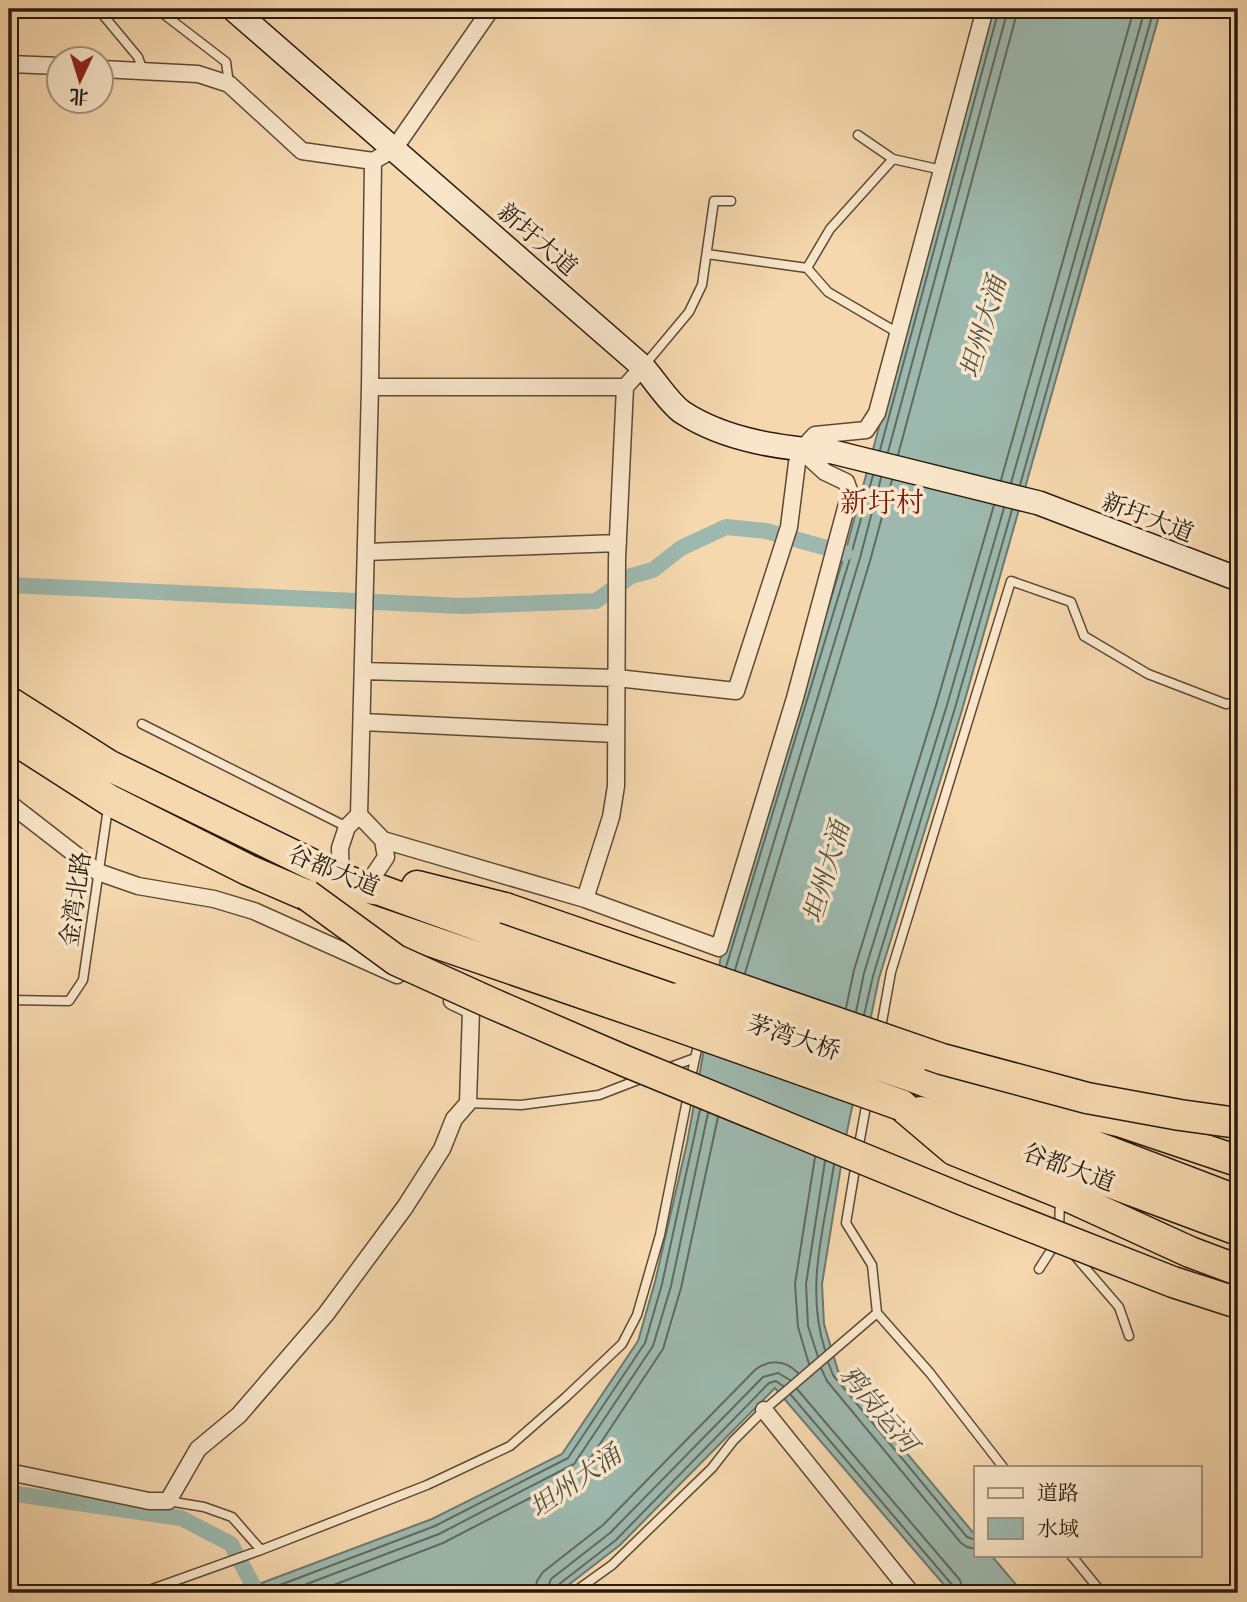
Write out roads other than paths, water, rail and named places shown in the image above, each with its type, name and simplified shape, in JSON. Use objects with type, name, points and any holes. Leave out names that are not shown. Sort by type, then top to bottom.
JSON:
[{"type":"highway","name":"谷都大道","points":[[9,702],[108,765],[362,885],[673,1010]]},
{"type":"highway","name":"谷都大道","points":[[9,736],[55,768],[109,800],[248,870],[343,911],[673,1010]]},
{"type":"highway","points":[[362,885],[420,886],[505,908],[942,1059],[1087,1098],[1238,1123]]},
{"type":"highway","points":[[307,895],[396,960],[491,1003],[966,1201],[1173,1282],[1238,1303]]},
{"type":"highway","name":"茅湾大桥","points":[[673,1010],[911,1076]]},
{"type":"highway","name":"茅湾大桥","points":[[673,1010],[901,1105]]},
{"type":"highway","name":"谷都大道","points":[[911,1076],[1238,1200]]},
{"type":"highway","points":[[911,1076],[943,1079],[1122,1122],[1238,1160]]},
{"type":"highway","name":"谷都大道","points":[[901,1105],[1238,1230]]},
{"type":"highway","points":[[901,1105],[954,1150],[1061,1193],[1190,1252],[1238,1270]]},
{"type":"street","name":"新圩大道","points":[[233,9],[643,367],[680,411],[734,437],[801,450],[833,452],[1039,503],[1238,579]]},
{"type":"street","points":[[116,70],[198,74],[229,84],[302,151],[373,162],[394,149],[491,9]]},
{"type":"street","points":[[363,671],[617,678],[736,691],[789,527],[801,450],[815,435],[866,430],[877,412],[985,9]]},
{"type":"street","points":[[9,59],[46,64]]},
{"type":"street","points":[[362,885],[340,848],[347,827],[359,815],[373,162]]},
{"type":"street","points":[[585,899],[611,817],[616,786],[618,543],[625,387],[643,367]]},
{"type":"street","points":[[370,387],[625,387]]},
{"type":"street","points":[[359,815],[383,840],[585,899],[716,956],[794,698],[850,493],[846,482],[825,472],[801,450]]},
{"type":"street","points":[[366,552],[618,543]]},
{"type":"street","points":[[362,722],[616,734]]},
{"type":"street","points":[[9,803],[98,872],[138,886],[214,899],[254,911],[471,1010],[468,1103],[454,1119],[442,1149],[405,1207],[326,1314],[239,1415],[198,1449],[168,1502],[149,1501],[9,1472]]},
{"type":"street","points":[[343,911],[386,857],[383,840]]},
{"type":"street","points":[[343,911],[362,885]]},
{"type":"street","points":[[769,1405],[911,1593]]},
{"type":"lane","points":[[99,9],[138,57],[143,71]]},
{"type":"lane","points":[[157,9],[226,62],[229,84]]},
{"type":"lane","points":[[858,135],[892,159],[942,170]]},
{"type":"lane","points":[[807,268],[830,229],[892,159]]},
{"type":"lane","points":[[643,367],[689,312],[702,285],[714,201],[731,201]]},
{"type":"lane","points":[[707,254],[807,268],[828,292],[898,333]]},
{"type":"lane","points":[[872,1073],[891,972],[1011,581],[1072,602],[1084,636],[1148,674],[1226,704],[1238,702]]},
{"type":"lane","points":[[142,724],[347,827]]},
{"type":"lane","name":"金湾北路","points":[[9,1000],[69,1001],[83,980],[109,800]]},
{"type":"lane","points":[[141,1593],[261,1550],[427,1485],[509,1446],[622,1344],[637,1315],[660,1235],[716,956]]},
{"type":"lane","points":[[468,1103],[521,1105],[599,1095],[695,1058]]},
{"type":"lane","points":[[870,1086],[846,1223],[872,1265],[877,1313],[930,1373],[1002,1466]]},
{"type":"lane","points":[[1039,1269],[1059,1237],[1061,1193]]},
{"type":"lane","points":[[1059,1237],[1119,1307],[1129,1336]]},
{"type":"lane","points":[[573,1593],[612,1565],[712,1468],[733,1441],[769,1405],[877,1313]]},
{"type":"lane","points":[[168,1502],[204,1507],[232,1517],[261,1550]]},
{"type":"lane","points":[[1072,1556],[1102,1593]]},
{"type":"water","name":"坦州大涌","points":[[992,9],[1161,9],[962,710],[879,978],[845,1141],[822,1284],[824,1324],[838,1371],[974,1534],[974,1556],[992,1556],[1023,1593],[951,1593],[775,1388],[620,1545],[558,1593],[235,1593],[432,1519],[562,1454],[638,1341],[655,1282],[687,1143],[721,956],[845,553]]},
{"type":"waterway","points":[[9,585],[461,606],[596,601],[631,576],[653,570],[681,548],[726,527],[766,531],[845,553]]},
{"type":"waterway","points":[[9,1493],[181,1518],[231,1544],[257,1593]]},
{"type":"district","name":"新圩村","points":[[882,502]]},
{"type":"water label","name":"鸦岗运河","points":[[879,1409]]}]
